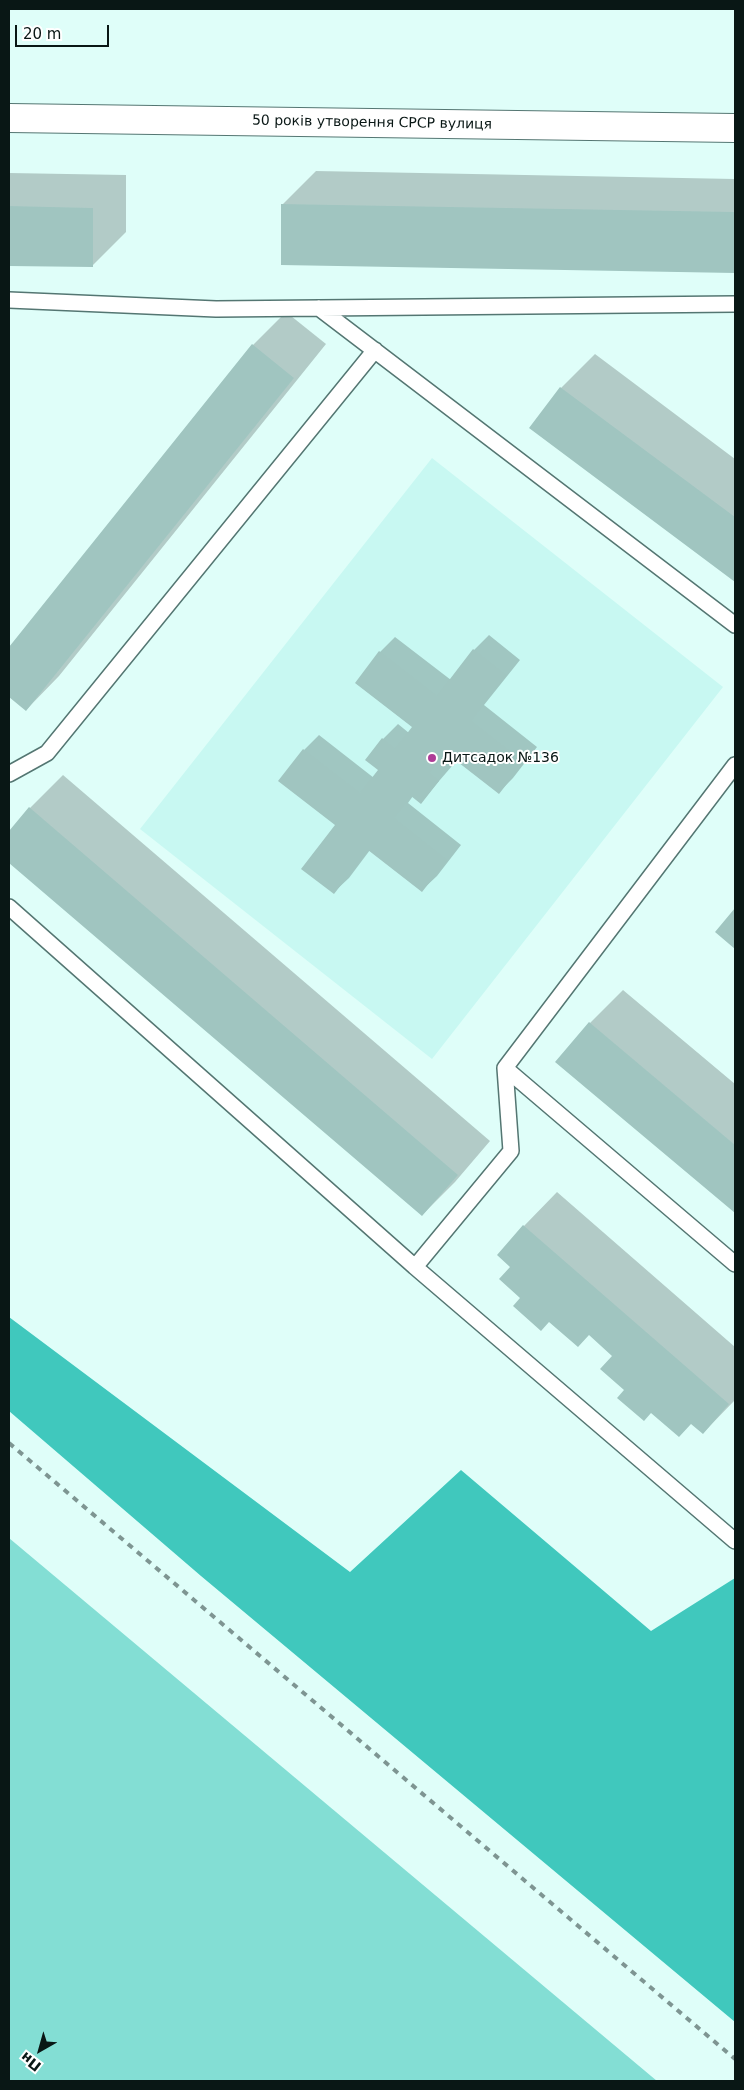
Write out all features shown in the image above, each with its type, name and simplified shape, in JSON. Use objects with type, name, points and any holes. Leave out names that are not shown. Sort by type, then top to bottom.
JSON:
[{"type":"main road","name":"50 років утворення СРСР вулиця","points":[[9,118],[735,128]]},
{"type":"lane","points":[[9,300],[216,309],[735,304]]},
{"type":"lane","points":[[319,308],[735,625]]},
{"type":"lane","points":[[9,774],[47,753],[375,350]]},
{"type":"lane","points":[[415,1267],[511,1151],[505,1068],[735,765]]},
{"type":"lane","points":[[9,907],[415,1267],[735,1541]]},
{"type":"lane","points":[[505,1068],[735,1264]]},
{"type":"shaded area","name":"Дитсадок №136","points":[[432,458],[723,687],[432,1059],[140,829]]},
{"type":"shaded area","points":[[9,1317],[350,1572],[461,1470],[651,1631],[735,1578],[735,2022],[201,1576],[9,1411]]},
{"type":"shaded area","points":[[9,1538],[657,2081],[9,2081]]},
{"type":"building","points":[[281,204],[735,212],[735,273],[281,265]]},
{"type":"building","points":[[9,206],[93,208],[93,267],[9,266]]},
{"type":"building","points":[[252,344],[294,378],[26,711],[9,697],[9,647]]},
{"type":"building","points":[[560,387],[735,517],[735,582],[529,428]]},
{"type":"building","points":[[473,649],[506,675],[471,721],[524,762],[499,794],[445,752],[429,773],[439,781],[421,804],[411,796],[394,818],[447,860],[422,892],[368,850],[334,894],[301,869],[335,825],[278,781],[303,749],[360,793],[378,770],[365,760],[382,738],[395,749],[412,727],[355,683],[379,651],[437,696]]},
{"type":"building","points":[[29,807],[458,1175],[422,1216],[9,863],[9,831]]},
{"type":"building","points":[[735,908],[735,949],[715,932]]},
{"type":"building","points":[[589,1022],[735,1145],[735,1213],[555,1062]]},
{"type":"building","points":[[523,1225],[729,1404],[703,1434],[691,1424],[679,1437],[651,1413],[644,1421],[617,1398],[624,1390],[600,1369],[612,1356],[589,1335],[578,1347],[549,1322],[541,1331],[513,1306],[520,1298],[499,1279],[510,1267],[497,1255]]},
{"type":"railway","points":[[9,1443],[735,2059]]},
{"type":"place","name":"Дитсадок №136","points":[[432,758]]}]
